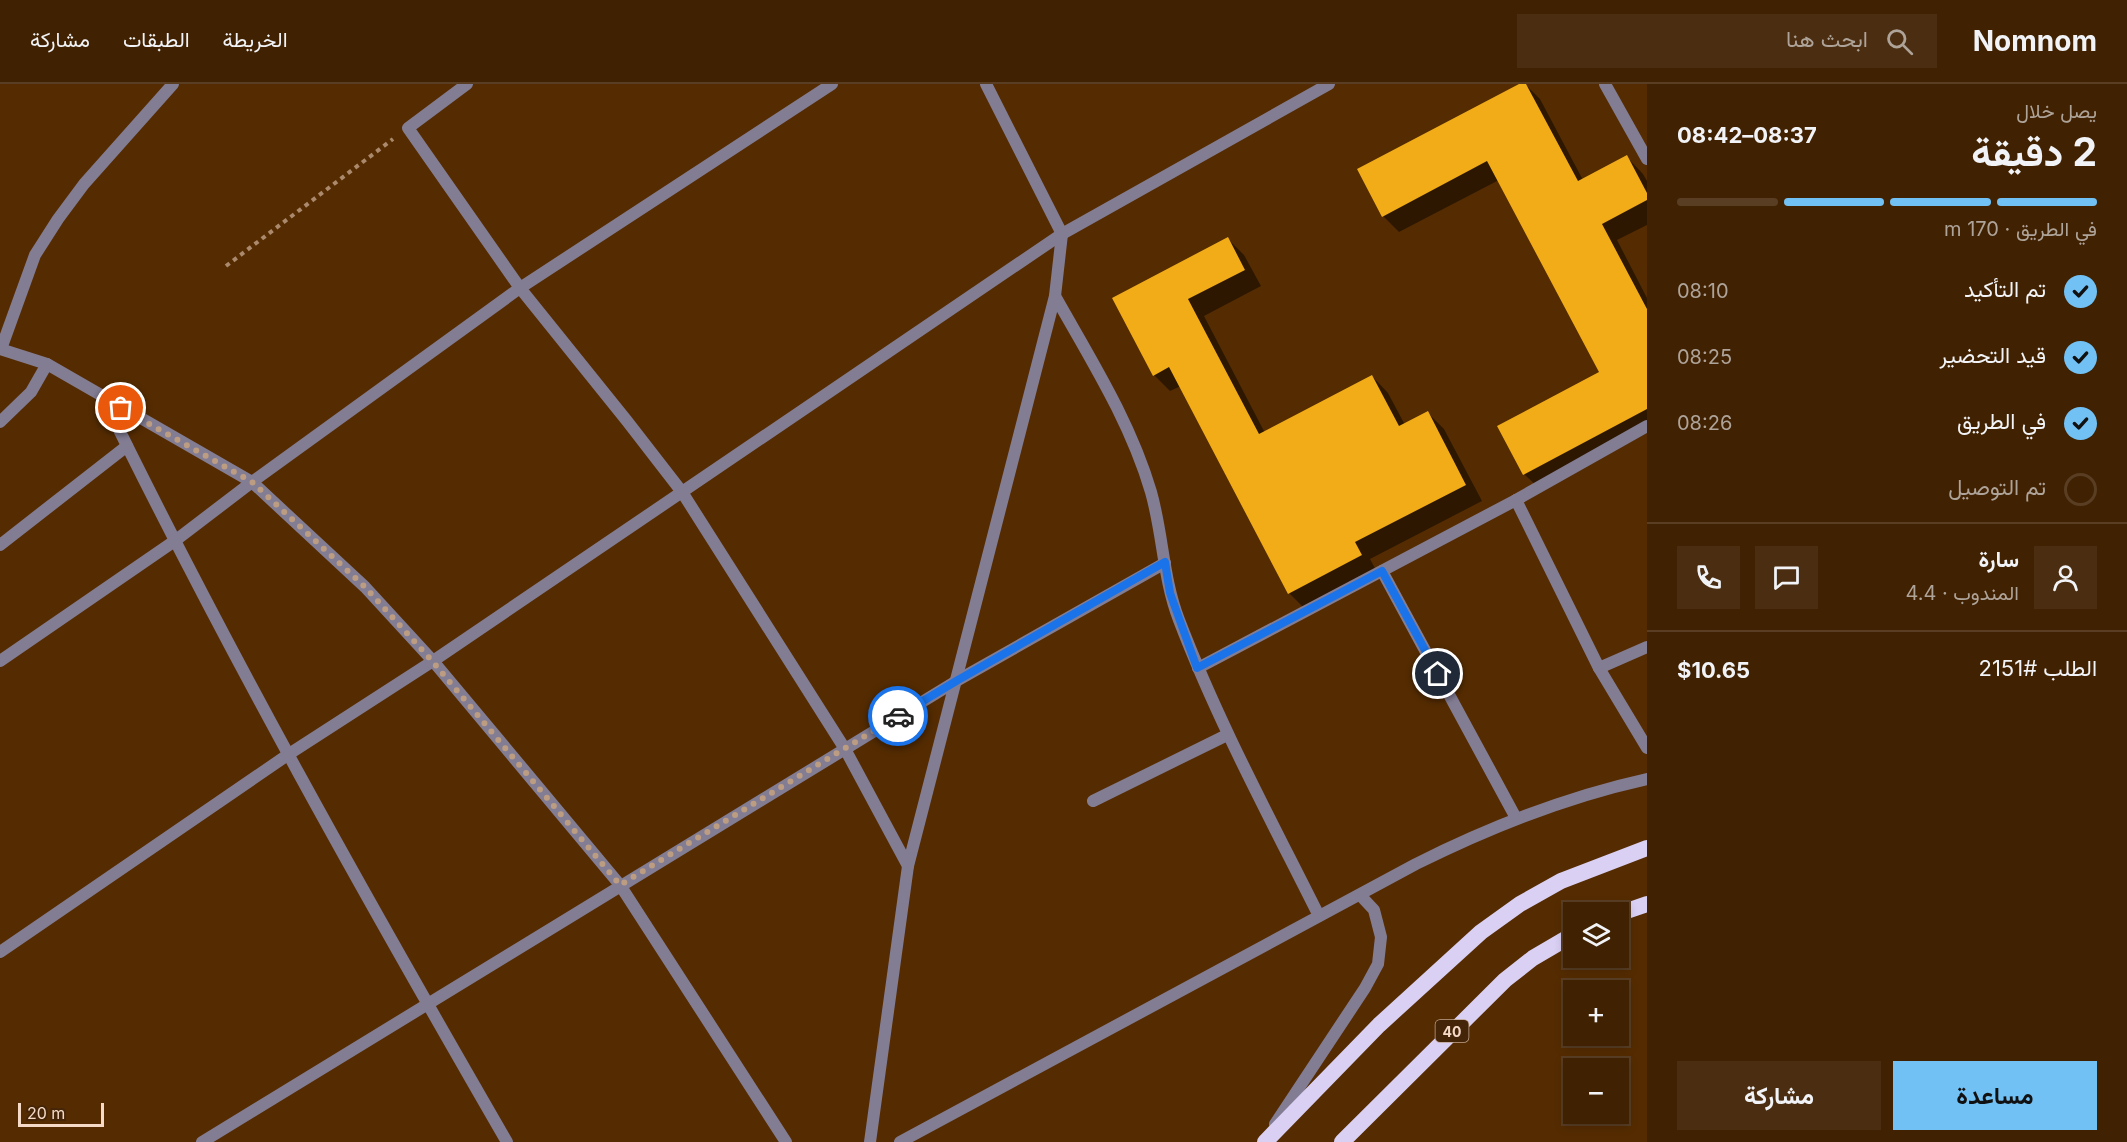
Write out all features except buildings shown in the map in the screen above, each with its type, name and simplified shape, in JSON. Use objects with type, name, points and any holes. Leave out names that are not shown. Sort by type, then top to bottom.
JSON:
[{"type":"highway","points":[[1264,1142],[1379,1025],[1481,932],[1521,903],[1561,881],[1647,848]]},
{"type":"highway","points":[[1629,910],[1647,904]]},
{"type":"highway","name":"40","points":[[1342,1142],[1505,980],[1533,958],[1563,940]]},
{"type":"street","points":[[172,84],[84,184],[58,219],[35,255],[1,349],[47,364],[252,482],[365,587],[433,662],[620,885],[786,1142]]},
{"type":"street","points":[[467,84],[408,128],[520,288],[681,492],[845,749],[908,866]]},
{"type":"street","points":[[0,661],[176,540],[252,482],[520,288],[832,84]]},
{"type":"street","points":[[870,1142],[908,866],[958,680],[1055,296],[1062,234],[986,84]]},
{"type":"street","points":[[0,952],[289,754],[433,662],[1062,234],[1329,84]]},
{"type":"street","points":[[1605,84],[1647,159]]},
{"type":"street","points":[[1055,296],[1118,405],[1151,492],[1170,593],[1197,668],[1227,735],[1319,916]]},
{"type":"street","points":[[0,422],[31,392],[47,364]]},
{"type":"street","points":[[103,397],[289,754],[507,1142]]},
{"type":"street","points":[[1197,668],[1515,500],[1647,426]]},
{"type":"street","points":[[0,544],[127,446]]},
{"type":"street","points":[[1515,500],[1599,668],[1647,748]]},
{"type":"street","points":[[202,1142],[958,680],[1165,562]]},
{"type":"street","points":[[1382,571],[1516,818]]},
{"type":"street","points":[[1599,668],[1647,646]]},
{"type":"street","points":[[1094,801],[1227,735]]},
{"type":"street","points":[[900,1142],[1426,859],[1516,818],[1599,790],[1647,779]]},
{"type":"street","points":[[1264,1142],[1365,988],[1378,964],[1381,937],[1374,910],[1360,895]]},
{"type":"path","points":[[226,266],[408,128]]},
{"type":"way so far","points":[[121,408],[252,482],[365,587],[433,662],[620,885],[898,716]]},
{"type":"route","points":[[898,716],[1165,562],[1170,593],[1197,668],[1382,571],[1438,674]]}]
